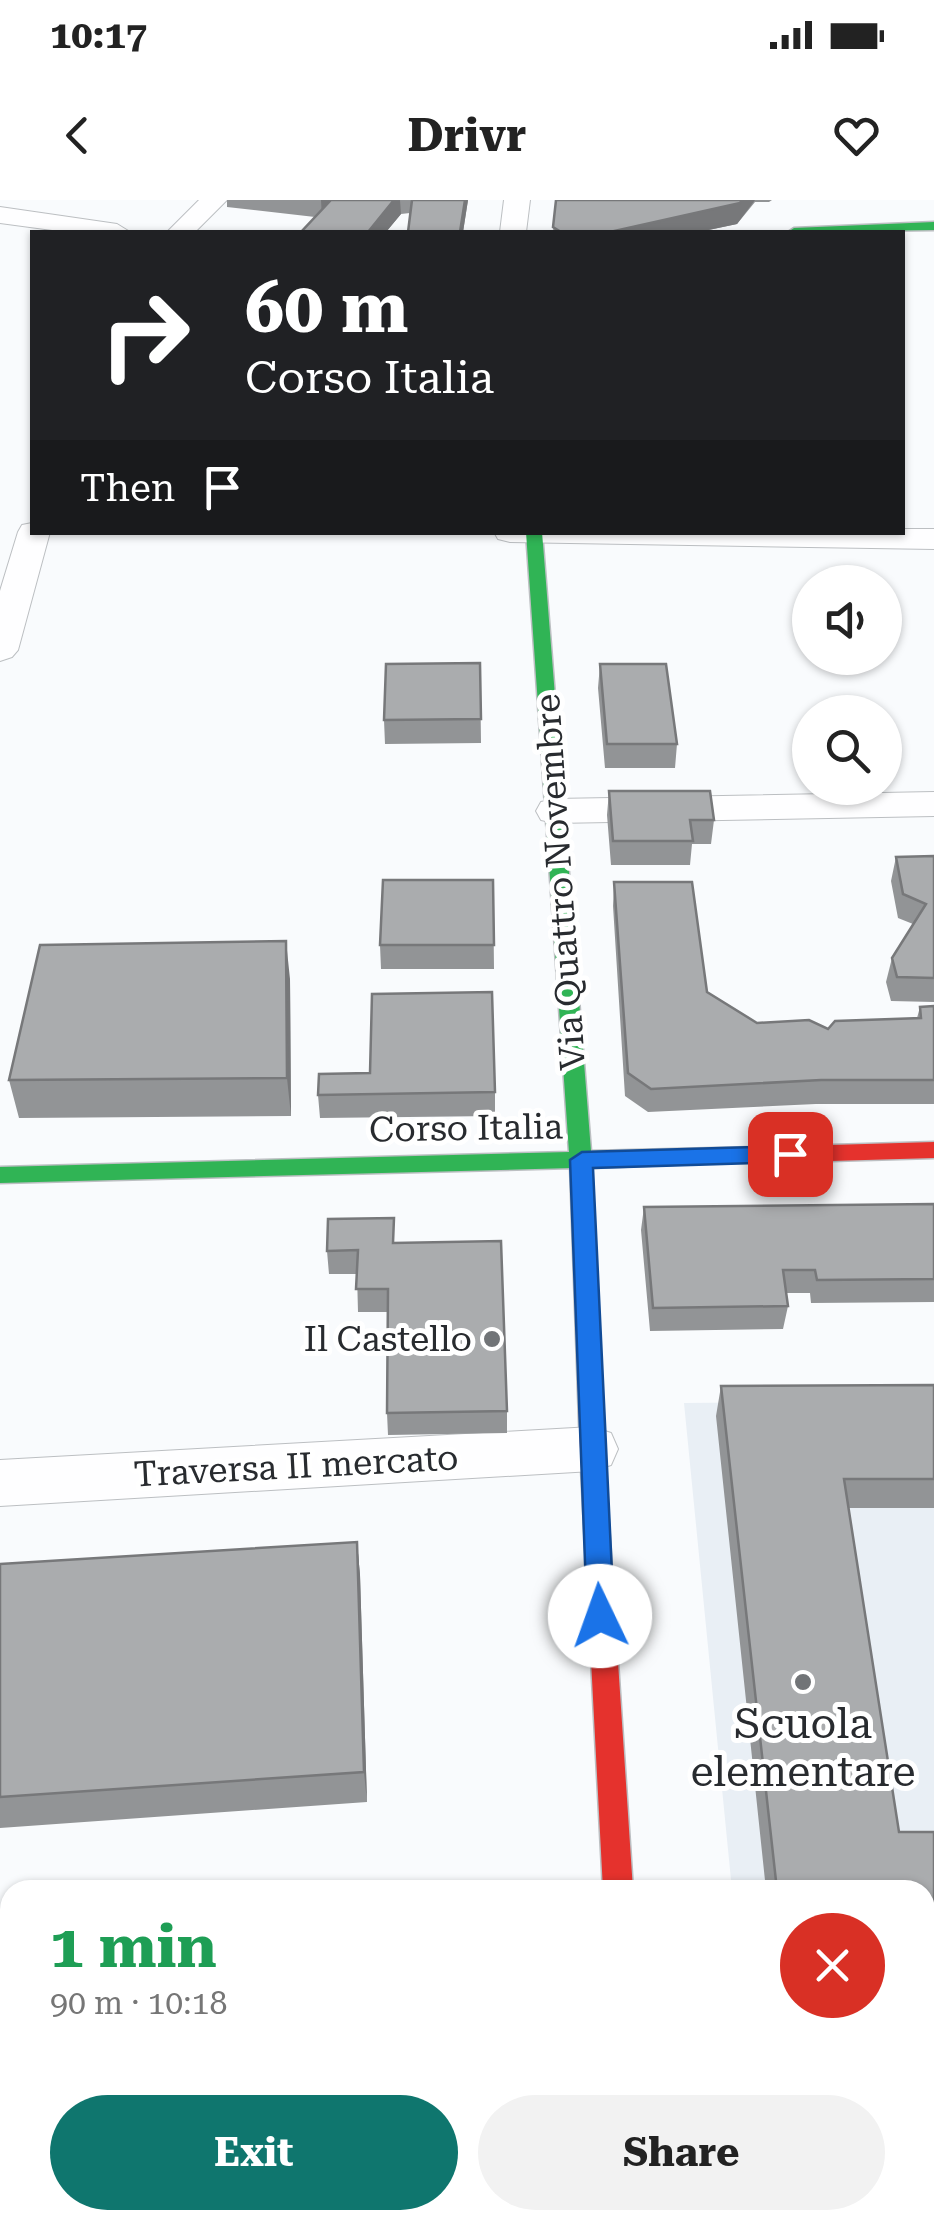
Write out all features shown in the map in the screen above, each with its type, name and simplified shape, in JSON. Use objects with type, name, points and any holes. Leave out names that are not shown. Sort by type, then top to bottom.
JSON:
[{"type":"street","points":[[182,230],[214,200]]},
{"type":"street","points":[[513,230],[517,200]]},
{"type":"street","points":[[0,215],[103,230]]},
{"type":"street","points":[[841,230],[934,226]]},
{"type":"street","points":[[3,631],[33,535]]},
{"type":"street","name":"Via Quattro Novembre","points":[[526,535],[555,812],[582,1160],[592,1449],[617,1880]]},
{"type":"street","points":[[662,535],[934,539]]},
{"type":"street","points":[[555,812],[934,804]]},
{"type":"street","name":"Corso Italia","points":[[0,1175],[934,1150]]},
{"type":"street","name":"Traversa II mercato","points":[[0,1483],[592,1449]]},
{"type":"shaded area","points":[[934,1401],[934,1880],[731,1880],[684,1403]]},
{"type":"building","points":[[331,200],[394,200],[370,230],[303,230]]},
{"type":"building","points":[[412,200],[465,200],[460,230],[408,230]]},
{"type":"building","points":[[556,200],[742,200],[619,230],[553,227]]},
{"type":"building","points":[[480,663],[481,719],[384,720],[386,664]]},
{"type":"building","points":[[600,664],[666,664],[677,744],[607,744]]},
{"type":"building","points":[[609,791],[710,791],[714,820],[690,820],[693,841],[613,841]]},
{"type":"building","points":[[934,856],[934,978],[897,977],[892,958],[926,904],[903,894],[896,857]]},
{"type":"building","points":[[383,880],[493,880],[494,945],[380,945]]},
{"type":"building","points":[[614,882],[692,882],[707,992],[757,1023],[809,1020],[828,1029],[835,1021],[921,1018],[920,1007],[934,1006],[934,1080],[821,1080],[651,1089],[628,1073]]},
{"type":"building","points":[[286,941],[287,1078],[9,1080],[40,945]]},
{"type":"building","points":[[492,992],[495,1092],[318,1095],[319,1074],[370,1073],[372,994]]},
{"type":"building","points":[[934,1204],[934,1279],[817,1280],[815,1270],[783,1270],[788,1306],[653,1308],[644,1207]]},
{"type":"building","points":[[394,1218],[393,1243],[501,1241],[507,1411],[387,1413],[388,1289],[356,1289],[358,1250],[327,1251],[328,1219]]},
{"type":"building","name":"Scuola elementare","points":[[934,1385],[934,1479],[844,1479],[899,1832],[934,1832],[934,1880],[776,1880],[721,1386]]},
{"type":"building","points":[[357,1542],[364,1772],[0,1797],[0,1564]]},
{"type":"traffic: fast","points":[[841,230],[934,226]]},
{"type":"traffic: fast","points":[[534,535],[581,1165]]},
{"type":"traffic: fast","points":[[0,1175],[759,1155]]},
{"type":"traffic: jam","points":[[759,1155],[934,1150]]},
{"type":"traffic: jam","points":[[581,1165],[592,1449],[617,1880]]},
{"type":"place","name":"Il Castello","points":[[492,1339]]},
{"type":"place","name":"Scuola elementare","points":[[803,1682]]},
{"type":"route","points":[[600,1616],[582,1160],[790,1154]]}]
